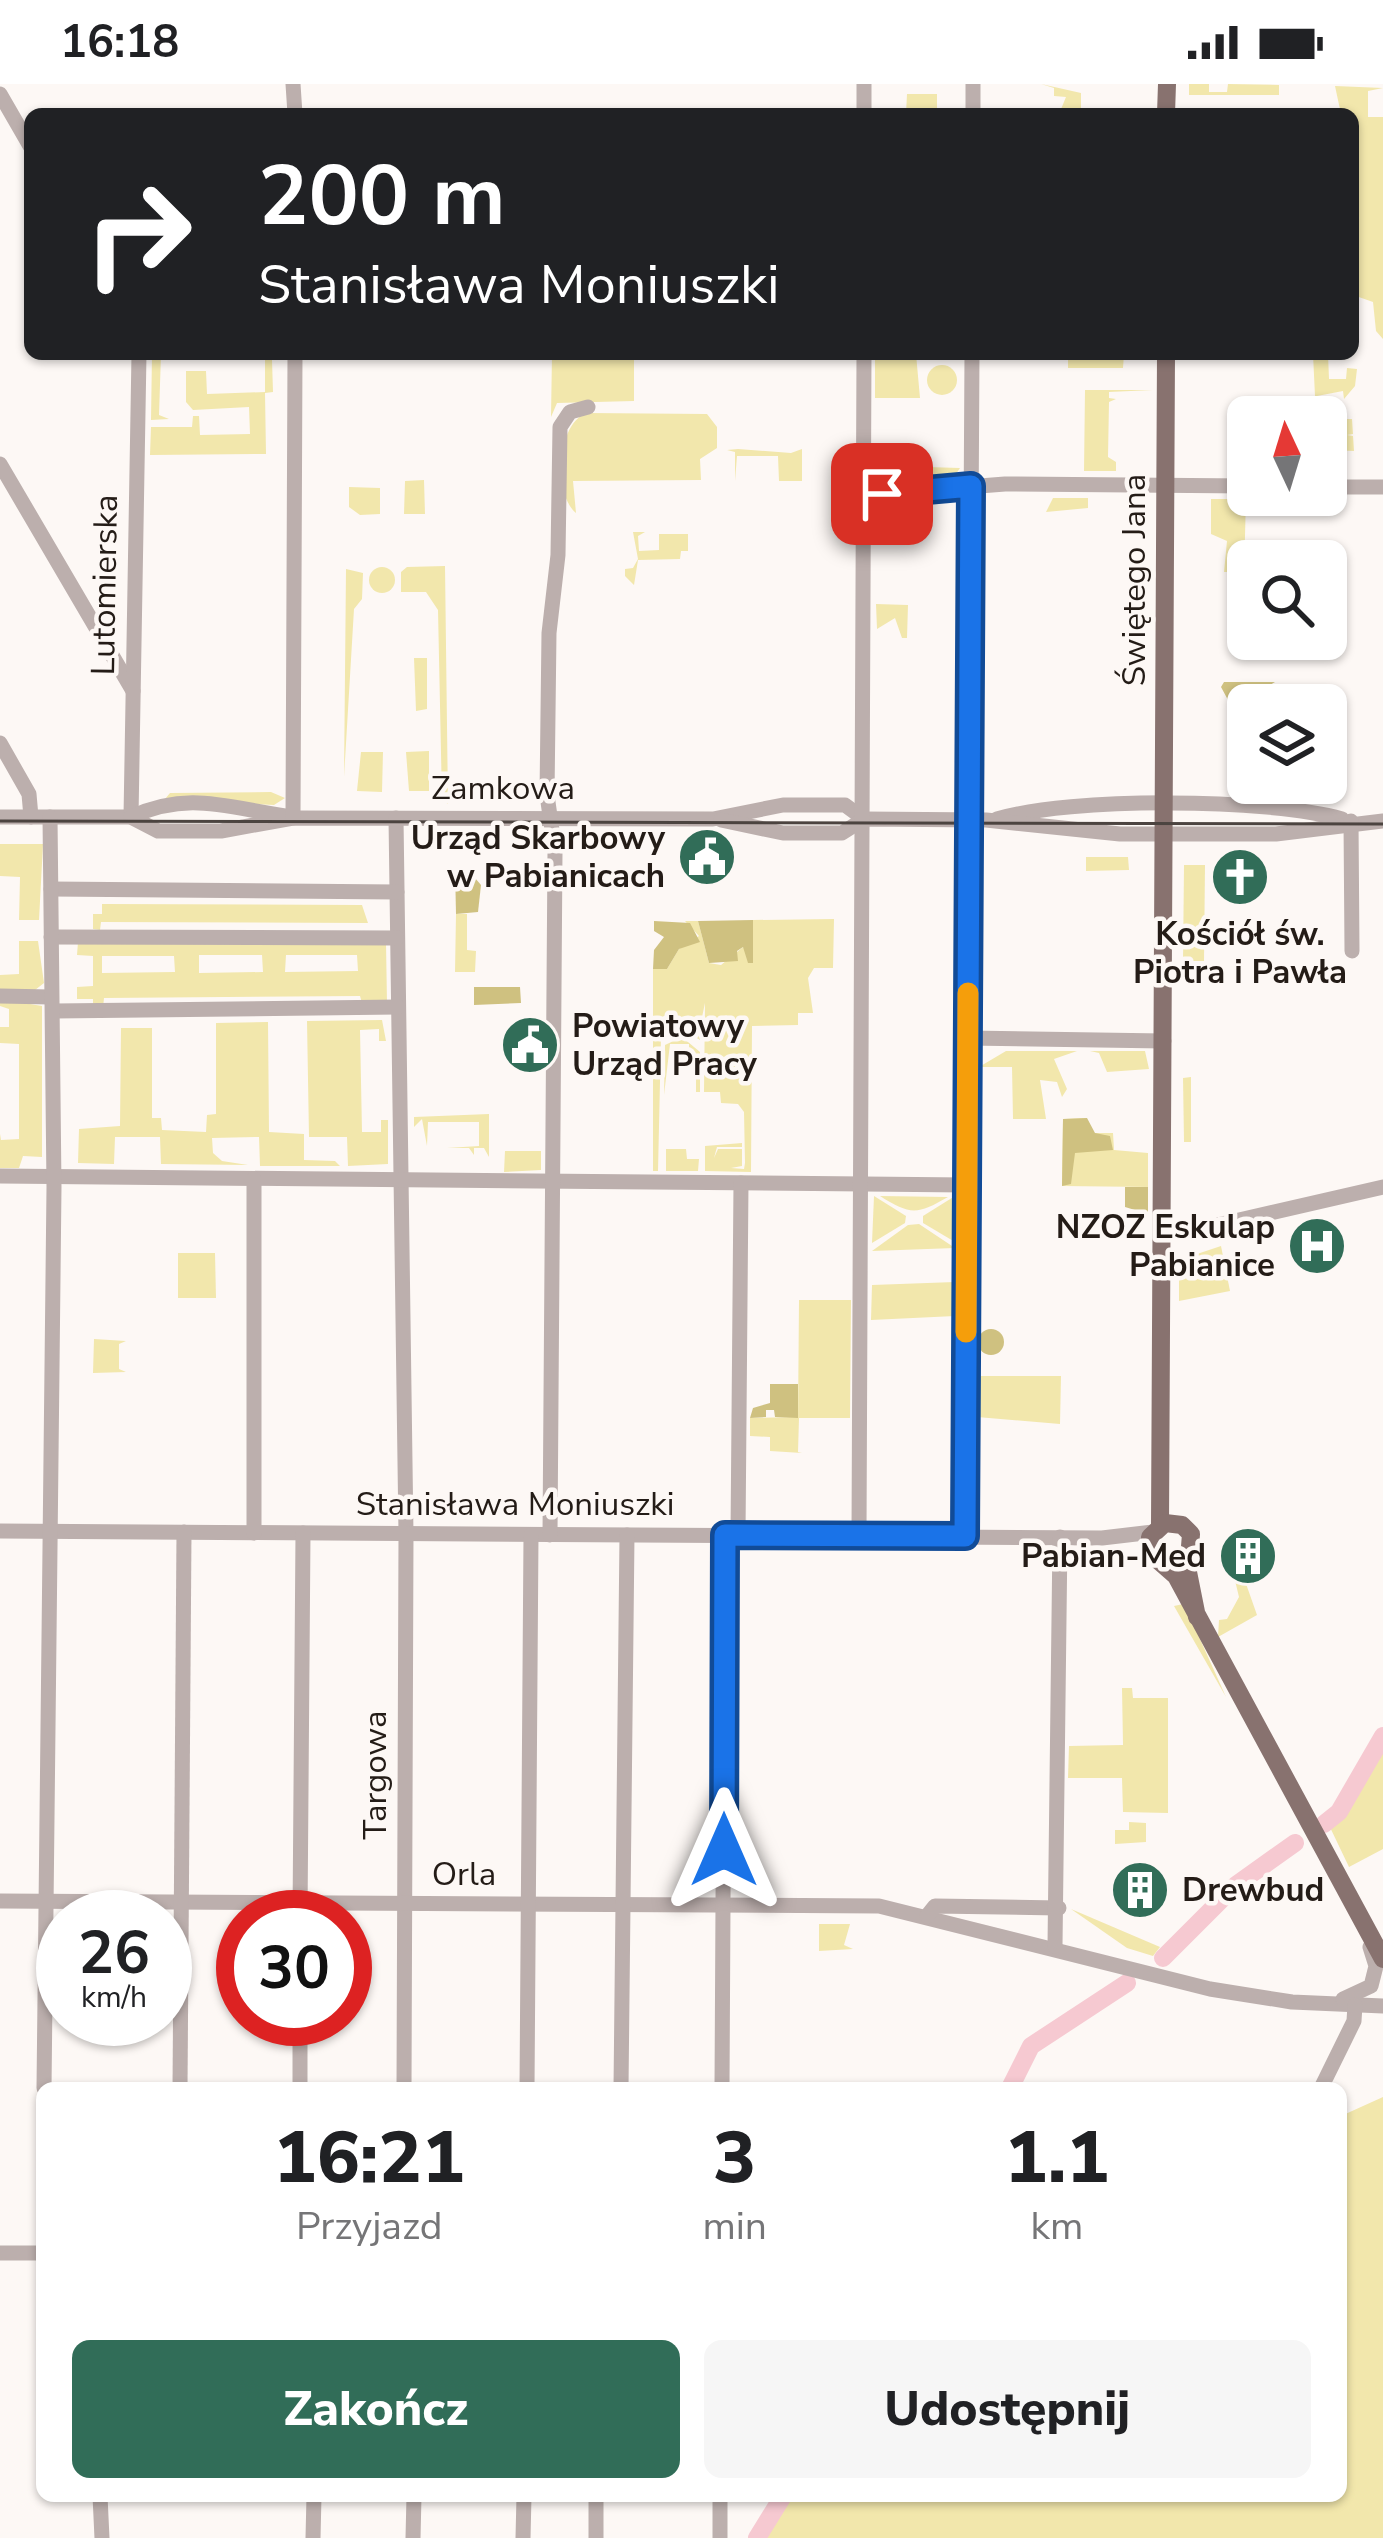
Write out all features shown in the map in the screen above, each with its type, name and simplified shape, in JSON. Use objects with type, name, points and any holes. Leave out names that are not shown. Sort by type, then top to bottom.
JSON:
[{"type":"main road","name":"Świętego Jana","points":[[1163,1526],[1166,360]]},
{"type":"main road","points":[[1197,1617],[1188,1558],[1193,1540],[1163,1526],[1159,1560],[1197,1617],[1383,1959]]},
{"type":"main road","points":[[1159,1560],[1188,1558]]},
{"type":"street","points":[[0,94],[24,136]]},
{"type":"street","name":"Lutomierska","points":[[131,817],[139,360]]},
{"type":"street","points":[[293,818],[295,360]]},
{"type":"street","points":[[859,1536],[864,360]]},
{"type":"street","points":[[965,1536],[972,360]]},
{"type":"street","points":[[550,1535],[553,818],[547,795],[548,669],[558,555],[559,434],[570,412],[588,407]]},
{"type":"street","points":[[0,464],[133,692]]},
{"type":"street","points":[[865,495],[971,486],[1227,486]]},
{"type":"street","points":[[1347,487],[1383,487]]},
{"type":"street","points":[[0,743],[29,794],[31,817]]},
{"type":"street","name":"Zamkowa","points":[[0,817],[131,817],[162,803],[235,805],[293,818]]},
{"type":"street","name":"Zamkowa","points":[[712,819],[783,805],[845,805],[864,819]]},
{"type":"street","name":"Zamkowa","points":[[994,820],[1049,807],[1238,806],[1383,821]]},
{"type":"street","points":[[46,1890],[54,1176],[50,817]]},
{"type":"street","name":"Zamkowa","points":[[131,817],[150,829],[169,831],[236,830],[293,818],[553,818],[712,819],[776,832],[842,833],[864,819],[994,820],[1083,833],[1276,834],[1351,821]]},
{"type":"street","name":"Targowa","points":[[396,818],[406,1534],[404,2082]]},
{"type":"street","points":[[1351,821],[1352,951]]},
{"type":"street","points":[[51,889],[397,892]]},
{"type":"street","points":[[51,937],[398,938]]},
{"type":"street","points":[[0,996],[53,1004],[398,1007]]},
{"type":"street","points":[[967,1038],[1164,1041]]},
{"type":"street","points":[[0,1176],[967,1185]]},
{"type":"street","points":[[254,1179],[254,1533]]},
{"type":"street","points":[[722,2082],[740,1184]]},
{"type":"street","points":[[1163,1232],[1383,1187]]},
{"type":"street","name":"Stanisława Moniuszki","points":[[0,1531],[1102,1538],[1163,1526]]},
{"type":"street","points":[[181,1890],[184,1532]]},
{"type":"street","points":[[301,1890],[303,1533]]},
{"type":"street","points":[[527,2082],[531,1535]]},
{"type":"street","points":[[622,2082],[627,1535]]},
{"type":"street","points":[[1055,1946],[1060,1537]]},
{"type":"street","name":"Stanisława Moniuszki","points":[[1102,1538],[1159,1560]]},
{"type":"street","points":[[1315,2003],[1363,1993],[1376,1975],[1347,1895]]},
{"type":"street","name":"Orla","points":[[0,1901],[36,1902]]},
{"type":"street","name":"Orla","points":[[372,1906],[879,1906],[1251,1997],[1383,2006]]},
{"type":"street","name":"Orla","points":[[927,1916],[935,1906],[1058,1907]]},
{"type":"street","points":[[1324,2082],[1354,2021],[1355,2005]]},
{"type":"street","points":[[44,2046],[44,2082]]},
{"type":"street","points":[[180,2046],[180,2082]]},
{"type":"street","points":[[300,2046],[300,2082]]},
{"type":"street","points":[[0,2253],[36,2254]]},
{"type":"street","points":[[100,2502],[102,2538]]},
{"type":"street","points":[[314,2502],[314,2538]]},
{"type":"street","points":[[413,2538],[414,2502]]},
{"type":"street","points":[[523,2538],[524,2502]]},
{"type":"street","points":[[596,2502],[596,2538]]},
{"type":"street","points":[[720,2502],[720,2538]]},
{"type":"shaded area","points":[[1041,84],[1081,93],[1081,108],[1061,108],[1066,97],[1054,96],[1054,88]]},
{"type":"shaded area","points":[[1189,84],[1209,84],[1209,92],[1227,92],[1228,84],[1279,85],[1279,95],[1189,95]]},
{"type":"shaded area","points":[[1335,86],[1383,88],[1368,91],[1368,117],[1383,117],[1383,339],[1376,331],[1373,302],[1359,297],[1359,108],[1340,108]]},
{"type":"shaded area","points":[[907,94],[937,94],[937,108],[906,108]]},
{"type":"shaded area","points":[[152,360],[161,360],[159,415],[169,419],[151,420]]},
{"type":"shaded area","points":[[265,360],[272,360],[273,392],[265,393],[266,454],[150,455],[151,427],[192,427],[193,416],[199,416],[200,435],[250,434],[249,407],[193,410],[186,402],[186,371],[206,371],[207,394],[265,392]]},
{"type":"shaded area","points":[[552,360],[634,360],[634,401],[557,403],[551,417]]},
{"type":"shaded area","points":[[875,360],[917,360],[920,398],[875,398]]},
{"type":"shaded area","points":[[1068,360],[1124,360],[1123,368],[1068,368]]},
{"type":"shaded area","points":[[1313,360],[1328,360],[1329,379],[1346,379],[1347,368],[1357,369],[1355,386],[1347,396],[1343,391],[1315,396]]},
{"type":"shaded area","points":[[942,365],[953,369],[957,380],[953,391],[942,395],[931,391],[927,380],[931,369]]},
{"type":"shaded area","points":[[1085,390],[1153,390],[1109,392],[1109,398],[1116,399],[1109,402],[1108,457],[1116,462],[1116,471],[1084,471]]},
{"type":"shaded area","points":[[587,413],[707,414],[717,427],[717,448],[700,459],[701,480],[573,481],[576,513],[564,491],[562,460],[569,430]]},
{"type":"shaded area","points":[[1347,435],[1353,436],[1354,451],[1347,451]]},
{"type":"shaded area","points":[[802,449],[802,481],[779,481],[778,456],[737,456],[735,481],[735,452],[727,450],[791,453]]},
{"type":"shaded area","points":[[893,466],[960,468],[954,477],[893,479]]},
{"type":"shaded area","points":[[424,480],[425,514],[404,514],[405,481]]},
{"type":"shaded area","points":[[349,487],[380,488],[380,514],[360,515],[349,507]]},
{"type":"shaded area","points":[[1053,498],[1088,498],[1088,508],[1046,512]]},
{"type":"shaded area","points":[[1211,499],[1227,499],[1227,516],[1246,516],[1245,540],[1227,541],[1211,534]]},
{"type":"shaded area","points":[[633,532],[645,532],[638,536],[639,551],[659,550],[659,534],[688,534],[688,551],[681,551],[680,559],[638,560],[634,585],[625,576],[625,569],[633,568],[638,559]]},
{"type":"shaded area","points":[[445,566],[448,804],[442,800],[438,610],[426,592],[401,592],[401,572],[407,567]]},
{"type":"shaded area","points":[[382,567],[395,580],[382,593],[369,580]]},
{"type":"shaded area","points":[[346,569],[363,573],[362,599],[354,609],[344,777]]},
{"type":"shaded area","points":[[876,604],[908,605],[907,638],[902,638],[895,618],[877,629]]},
{"type":"shaded area","points":[[414,658],[427,658],[427,709],[416,711]]},
{"type":"shaded area","points":[[1224,682],[1275,682],[1227,684],[1227,698],[1221,687]]},
{"type":"shaded area","points":[[429,751],[429,791],[409,791],[406,752]]},
{"type":"shaded area","points":[[361,752],[383,752],[382,792],[357,791]]},
{"type":"shaded area","points":[[271,792],[285,798],[274,805],[165,799],[170,793]]},
{"type":"shaded area","points":[[0,844],[43,844],[39,920],[19,920],[20,877],[0,876]]},
{"type":"shaded area","points":[[1086,857],[1128,857],[1129,870],[1086,871]]},
{"type":"shaded area","points":[[1184,865],[1205,865],[1204,961],[1183,961]]},
{"type":"shaded area","points":[[455,869],[469,871],[481,885],[478,912],[456,914]]},
{"type":"shaded area","points":[[102,904],[362,905],[368,923],[101,922],[100,930],[93,929],[93,914],[102,914]]},
{"type":"shaded area","points":[[456,914],[467,914],[467,950],[476,951],[475,972],[455,972]]},
{"type":"shaded area","points":[[834,919],[833,968],[814,968],[808,978],[813,1013],[798,1013],[798,1025],[752,1026],[751,1172],[705,1171],[705,1146],[742,1143],[742,1147],[717,1147],[714,1158],[718,1149],[742,1149],[742,1166],[731,1168],[744,1169],[745,1163],[744,1112],[738,1104],[721,1103],[720,1092],[704,1092],[705,1003],[701,1022],[689,1023],[701,1024],[700,1040],[684,1030],[661,1037],[658,1171],[653,1171],[653,969],[667,969],[679,949],[699,936],[685,921],[698,921],[709,963],[721,965],[743,947],[753,962],[753,920]]},
{"type":"shaded area","points":[[753,920],[753,963],[748,963],[743,947],[737,951],[738,961],[709,963],[698,921]]},
{"type":"shaded area","points":[[654,921],[690,923],[700,942],[679,949],[667,969],[653,969],[654,950],[664,937],[654,931]]},
{"type":"shaded area","points":[[19,941],[38,941],[44,983],[35,990],[0,992],[0,975],[19,974]]},
{"type":"shaded area","points":[[78,942],[386,943],[387,1003],[362,1003],[360,996],[104,998],[103,1008],[93,1008],[93,999],[77,999],[77,987],[93,986],[93,956],[77,955]],"holes":[[[199,955],[262,955],[263,972],[199,973]],[[286,955],[357,955],[358,971],[285,972]],[[102,956],[174,956],[175,972],[102,973]]]},
{"type":"shaded area","points":[[474,987],[520,987],[521,1003],[474,1005]]},
{"type":"shaded area","points":[[0,999],[42,1006],[42,1157],[23,1156],[19,1168],[0,1168],[0,1134],[1,1140],[19,1139],[19,1044],[0,1043],[0,1027],[9,1027],[9,1009],[0,1006]]},
{"type":"shaded area","points":[[382,1020],[386,1041],[379,1041],[379,1029],[360,1030],[362,1132],[381,1132],[381,1120],[388,1120],[388,1164],[348,1166],[347,1137],[309,1137],[307,1021]]},
{"type":"shaded area","points":[[268,1022],[269,1132],[304,1134],[304,1160],[335,1161],[340,1166],[260,1166],[259,1137],[212,1138],[213,1153],[222,1161],[248,1165],[161,1164],[160,1137],[115,1137],[114,1164],[78,1163],[79,1129],[120,1126],[121,1028],[152,1028],[152,1118],[161,1118],[162,1130],[206,1132],[207,1115],[216,1114],[216,1023]]},
{"type":"shaded area","points":[[682,1037],[700,1052],[700,1092],[696,1092],[696,1066],[689,1069],[689,1044],[670,1044],[664,1095],[665,1045]]},
{"type":"shaded area","points":[[1006,1051],[1077,1051],[1054,1059],[1067,1089],[1062,1097],[1057,1082],[1040,1080],[1046,1119],[1013,1119],[1012,1067],[979,1067]]},
{"type":"shaded area","points":[[1090,1051],[1145,1051],[1149,1069],[1107,1072],[1099,1053]]},
{"type":"shaded area","points":[[1191,1077],[1191,1142],[1184,1142],[1183,1078]]},
{"type":"shaded area","points":[[489,1114],[489,1157],[484,1148],[474,1148],[474,1155],[469,1148],[447,1148],[479,1146],[479,1122],[428,1122],[427,1146],[422,1119],[414,1127],[414,1117]]},
{"type":"shaded area","points":[[1087,1118],[1087,1133],[1113,1133],[1114,1150],[1148,1153],[1148,1187],[1062,1186],[1063,1119]]},
{"type":"shaded area","points":[[1087,1118],[1095,1133],[1110,1136],[1113,1150],[1075,1153],[1071,1184],[1062,1186],[1063,1119]]},
{"type":"shaded area","points":[[666,1149],[686,1149],[687,1159],[699,1159],[698,1171],[666,1171]]},
{"type":"shaded area","points":[[505,1151],[541,1151],[541,1170],[504,1172]]},
{"type":"shaded area","points":[[1125,1187],[1148,1187],[1148,1214],[1125,1207]]},
{"type":"shaded area","points":[[874,1196],[906,1216],[905,1223],[872,1243]]},
{"type":"shaded area","points":[[880,1196],[948,1197],[914,1210]]},
{"type":"shaded area","points":[[955,1196],[955,1242],[923,1223],[923,1216]]},
{"type":"shaded area","points":[[919,1224],[955,1248],[872,1251],[908,1225]]},
{"type":"shaded area","points":[[1221,1246],[1230,1291],[1179,1301],[1179,1260]]},
{"type":"shaded area","points":[[178,1253],[215,1253],[216,1298],[178,1298]]},
{"type":"shaded area","points":[[955,1282],[955,1316],[871,1320],[872,1285]]},
{"type":"shaded area","points":[[799,1300],[851,1300],[850,1418],[799,1418],[798,1452],[802,1453],[770,1451],[770,1437],[750,1436],[750,1418],[798,1417]]},
{"type":"shaded area","points":[[991,1329],[1001,1332],[1001,1352],[991,1355],[981,1352],[978,1342],[981,1332]]},
{"type":"shaded area","points":[[94,1339],[126,1341],[119,1344],[119,1369],[126,1372],[93,1373]]},
{"type":"shaded area","points":[[977,1376],[1061,1376],[1060,1424],[977,1417]]},
{"type":"shaded area","points":[[770,1384],[798,1384],[798,1418],[775,1417],[774,1410],[766,1410],[766,1417],[750,1418],[753,1408],[770,1403]]},
{"type":"shaded area","points":[[1238,1561],[1257,1615],[1218,1637],[1219,1620],[1227,1619],[1239,1597],[1231,1564]]},
{"type":"shaded area","points":[[1174,1606],[1186,1608],[1226,1697]]},
{"type":"shaded area","points":[[1122,1688],[1132,1688],[1133,1698],[1168,1698],[1168,1813],[1123,1812],[1122,1778],[1068,1778],[1069,1746],[1123,1745]]},
{"type":"shaded area","points":[[1383,1736],[1383,1849],[1349,1867],[1327,1821],[1339,1812]]},
{"type":"shaded area","points":[[1129,1822],[1146,1823],[1146,1842],[1115,1844],[1115,1830],[1129,1830]]},
{"type":"shaded area","points":[[1071,1909],[1160,1947],[1153,1956],[1127,1948]]},
{"type":"shaded area","points":[[819,1924],[850,1924],[844,1945],[853,1949],[819,1951]]},
{"type":"shaded area","points":[[1383,2097],[1383,2538],[765,2538],[787,2502],[1347,2502],[1347,2113]]},
{"type":"waterway","points":[[1324,1824],[1339,1812],[1383,1736]]},
{"type":"waterway","points":[[1163,1958],[1236,1885],[1295,1843]]},
{"type":"waterway","points":[[1013,2082],[1031,2046],[1127,1983]]},
{"type":"waterway","points":[[757,2538],[779,2502]]},
{"type":"tram line","points":[[0,821],[1383,824]]},
{"type":"slow traffic","points":[[966,1332],[968,993]]},
{"type":"place","name":"Urząd Skarbowy w Pabianicach","points":[[707,857]]},
{"type":"place","name":"Kościół św. Piotra i Pawła","points":[[1240,877]]},
{"type":"place","name":"Powiatowy Urząd Pracy","points":[[530,1045]]},
{"type":"place","name":"NZOZ Eskulap Pabianice","points":[[1317,1246]]},
{"type":"place","name":"Pabian-Med","points":[[1248,1556]]},
{"type":"place","name":"Drewbud","points":[[1140,1890]]},
{"type":"route","points":[[724,1850],[725,1535],[965,1536],[971,486],[882,494]]}]
